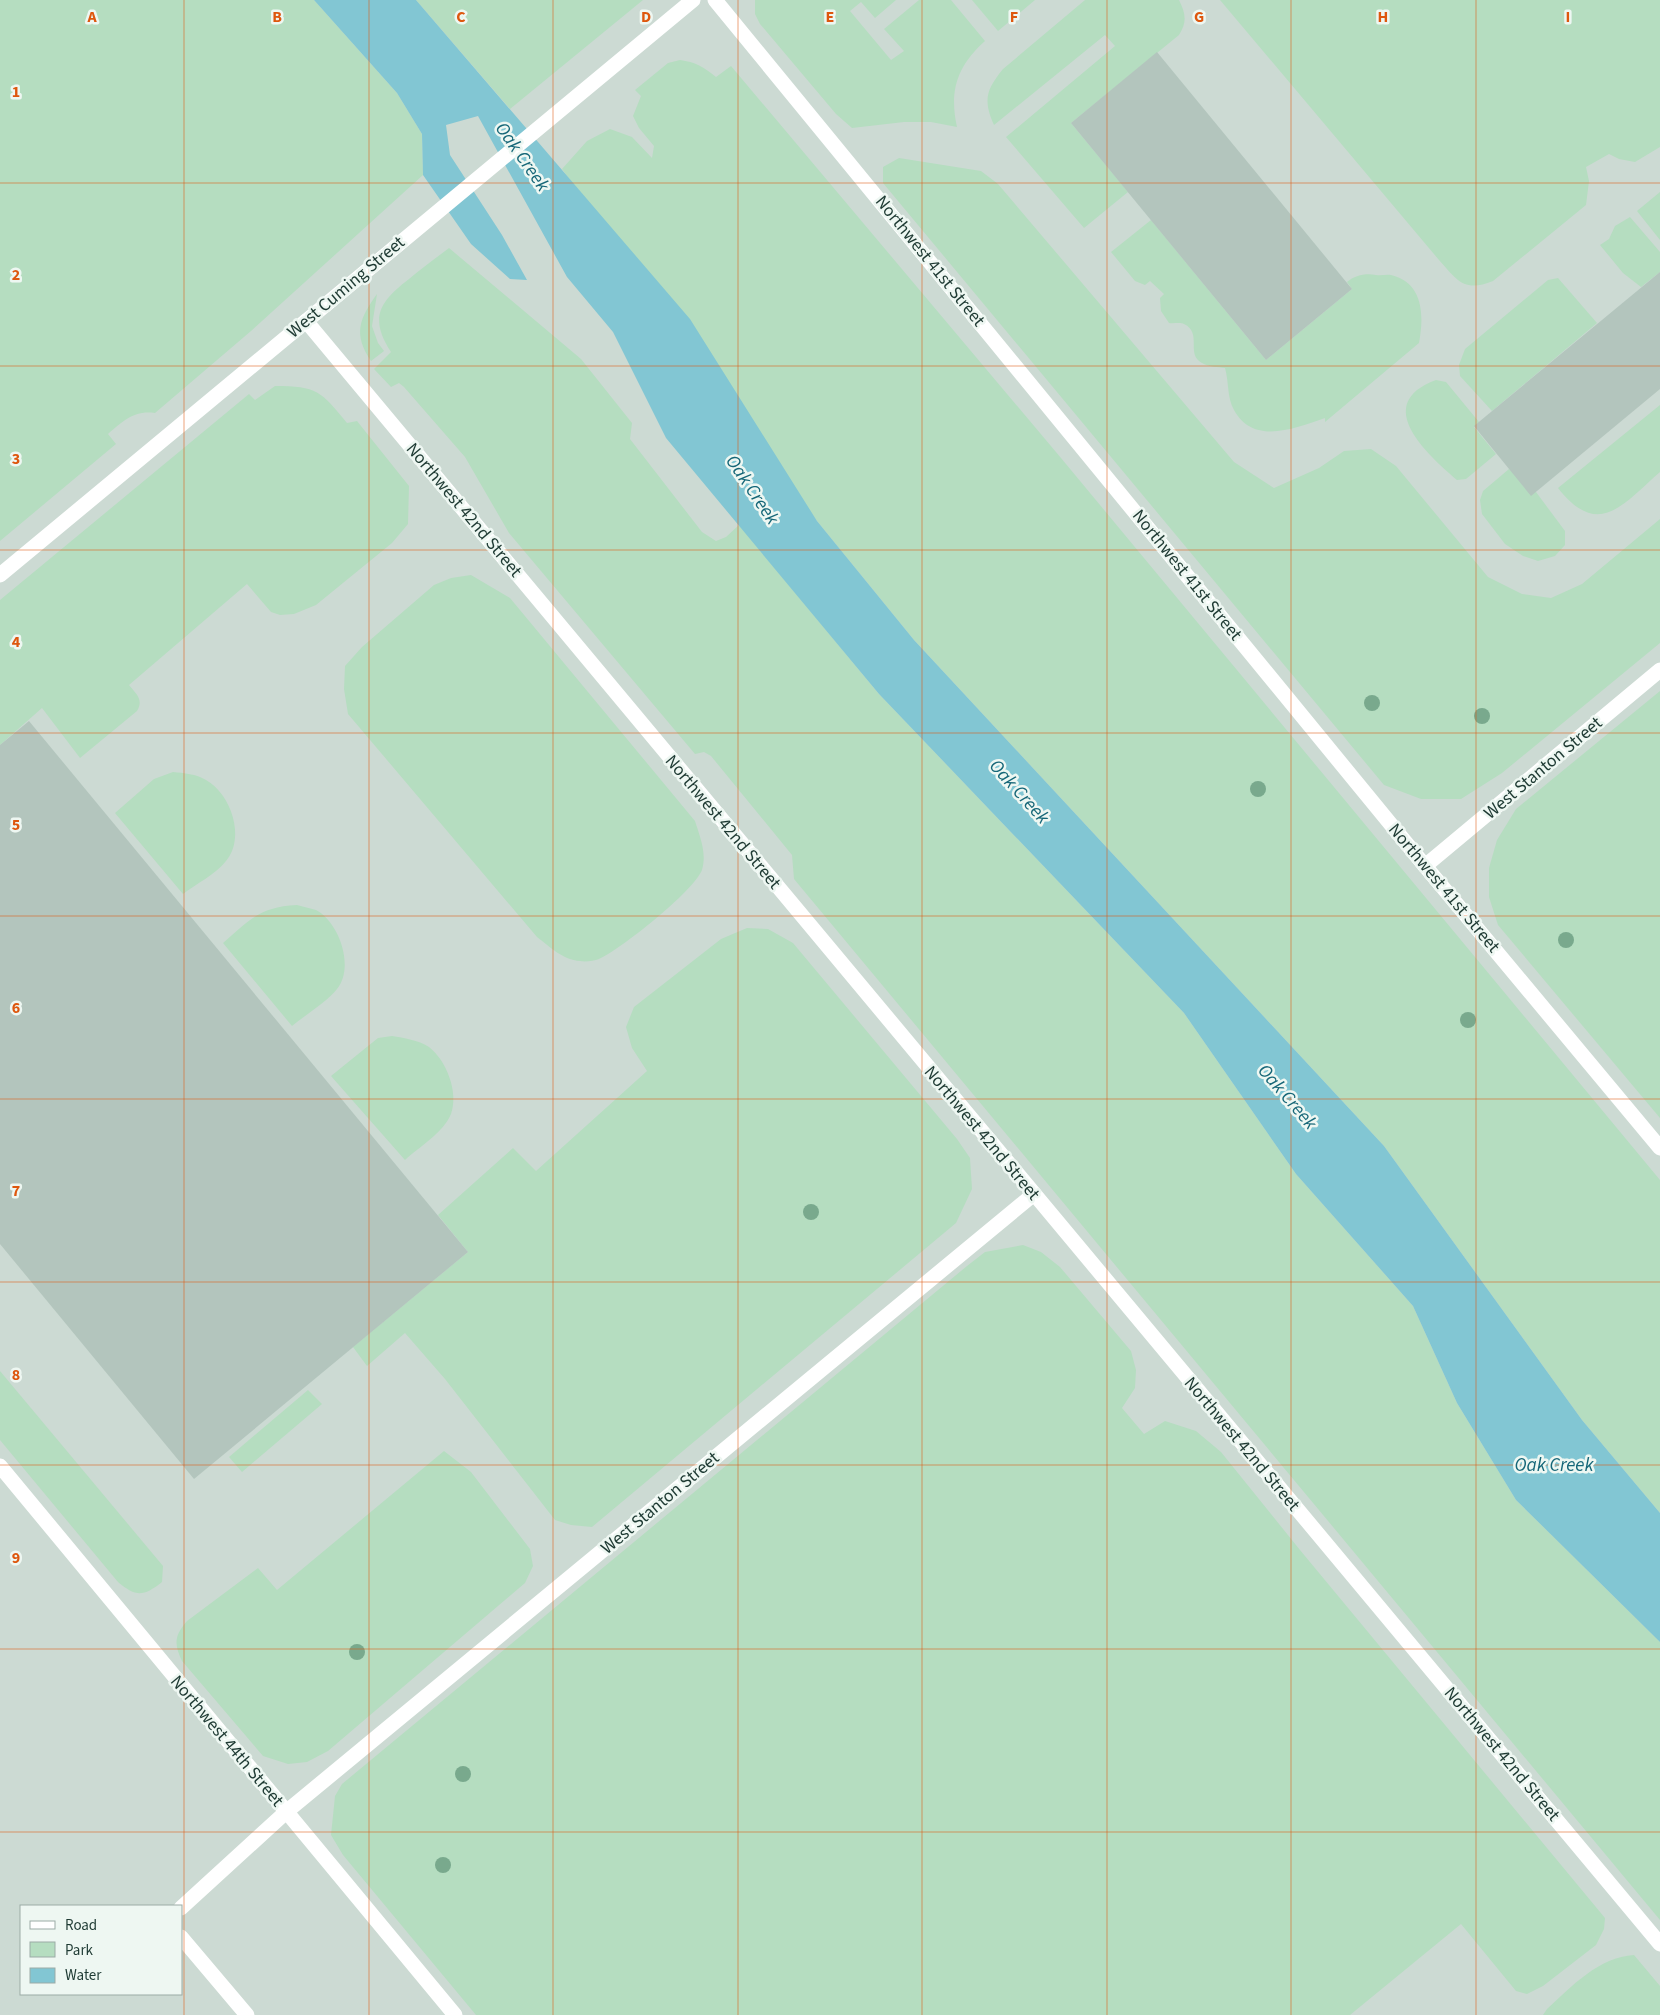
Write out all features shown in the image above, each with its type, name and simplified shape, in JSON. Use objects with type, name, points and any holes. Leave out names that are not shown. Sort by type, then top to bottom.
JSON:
[{"type":"street","name":"West Cuming Street","points":[[0,575],[693,0]]},
{"type":"street","name":"Northwest 41st Street","points":[[715,0],[1425,866],[1660,1148]]},
{"type":"street","name":"Northwest 42nd Street","points":[[306,321],[1660,1944]]},
{"type":"street","name":"West Stanton Street","points":[[1425,866],[1660,670]]},
{"type":"street","name":"West Stanton Street","points":[[182,1907],[286,1812],[1034,1194]]},
{"type":"street","name":"Northwest 44th Street","points":[[0,1466],[455,2015]]},
{"type":"street","points":[[182,1938],[247,2015]]},
{"type":"shaded area","points":[[0,0],[1660,0],[1660,2015],[0,2015]]},
{"type":"green space","points":[[0,0],[314,0],[397,93],[422,134],[423,175],[251,331],[155,413],[135,415],[113,429],[108,434],[116,444],[0,541]]},
{"type":"green space","points":[[416,0],[643,0],[510,109]]},
{"type":"green space","points":[[755,0],[896,0],[875,18],[861,2],[850,11],[891,60],[904,51],[884,29],[919,0],[951,0],[985,41],[968,60],[958,80],[954,102],[957,127],[931,122],[904,122],[852,128],[836,114],[760,24],[755,14]]},
{"type":"green space","points":[[972,0],[1035,0],[998,31]]},
{"type":"green space","points":[[1085,0],[1179,0],[1185,18],[1179,35],[1071,123],[1128,192],[1084,228],[1006,137],[1115,46],[1105,35],[994,125],[988,109],[988,96],[993,83],[1003,69]]},
{"type":"green space","points":[[1220,0],[1660,0],[1660,147],[1635,162],[1619,159],[1609,154],[1586,167],[1589,181],[1586,205],[1493,281],[1475,286],[1468,285],[1456,279],[1439,260]]},
{"type":"green space","points":[[680,60],[699,66],[716,77],[731,66],[1061,458],[1660,1180],[1660,1513],[1582,1420],[1384,1146],[914,640],[817,521],[562,169],[587,141],[610,129],[632,137],[652,158],[654,146],[639,128],[633,116],[641,96],[635,90],[668,63]]},
{"type":"green space","points":[[899,158],[981,171],[998,184],[1234,462],[1274,488],[1319,468],[1344,451],[1371,449],[1396,466],[1488,577],[1522,594],[1551,598],[1582,584],[1660,519],[1660,643],[1502,773],[1461,799],[1421,799],[1384,785],[883,183],[883,167]]},
{"type":"green space","points":[[1660,192],[1660,240],[1637,211]]},
{"type":"green space","points":[[1630,217],[1660,252],[1660,272],[1641,287],[1623,273],[1600,245],[1609,239],[1615,226]]},
{"type":"green space","points":[[1151,220],[1266,360],[1352,289],[1347,282],[1365,274],[1391,275],[1402,279],[1410,285],[1416,293],[1421,312],[1419,343],[1325,422],[1325,418],[1301,426],[1276,431],[1252,428],[1242,421],[1234,410],[1229,395],[1225,368],[1213,367],[1197,359],[1194,349],[1194,338],[1190,328],[1182,323],[1169,323],[1161,311],[1160,298],[1164,294],[1150,281],[1145,285],[1135,281],[1111,252]]},
{"type":"green space","points":[[449,248],[581,359],[632,423],[630,439],[702,532],[716,541],[726,537],[739,525],[879,694],[1184,1013],[1296,1174],[1413,1306],[1457,1403],[1516,1500],[1660,1642],[1660,1920],[794,879],[792,855],[711,756],[704,752],[695,754],[509,533],[465,457],[404,387],[399,383],[391,387],[374,369],[391,352],[380,329],[380,311],[384,303],[399,287]]},
{"type":"green space","points":[[1558,278],[1597,323],[1492,411],[1460,376],[1459,365],[1465,349],[1548,280]]},
{"type":"green space","points":[[377,294],[372,326],[378,343],[384,351],[371,361],[362,343],[360,327],[366,311]]},
{"type":"green space","points":[[1436,380],[1446,382],[1479,422],[1474,427],[1496,454],[1466,479],[1457,480],[1432,457],[1411,429],[1406,415],[1408,402],[1417,390]]},
{"type":"green space","points":[[275,386],[309,389],[324,397],[347,423],[357,421],[409,486],[408,524],[392,543],[316,605],[294,614],[280,615],[271,612],[247,584],[129,685],[140,703],[137,711],[80,758],[42,708],[0,745],[0,600],[249,394],[255,400]]},
{"type":"green space","points":[[1660,405],[1660,472],[1622,505],[1610,512],[1599,514],[1586,512],[1573,504],[1558,488]]},
{"type":"green space","points":[[1509,469],[1536,492],[1565,531],[1565,545],[1555,556],[1538,561],[1523,556],[1505,544],[1482,514],[1480,500],[1483,491]]},
{"type":"green space","points":[[471,575],[510,598],[695,821],[704,857],[702,870],[696,879],[655,919],[623,944],[597,960],[582,961],[568,958],[537,937],[348,714],[344,689],[345,666],[362,647],[434,585],[451,578]]},
{"type":"green space","points":[[1660,691],[1660,1118],[1498,925],[1489,897],[1489,868],[1497,840],[1516,809]]},
{"type":"green space","points":[[173,772],[198,776],[215,787],[229,806],[235,829],[235,841],[232,851],[222,866],[183,894],[115,813],[154,779]]},
{"type":"green space","points":[[297,905],[316,910],[332,924],[342,946],[345,969],[337,989],[292,1026],[223,943],[256,916],[284,906]]},
{"type":"green space","points":[[747,928],[768,929],[793,943],[957,1139],[970,1158],[972,1189],[956,1223],[592,1527],[571,1525],[555,1520],[445,1379],[405,1333],[367,1366],[353,1347],[468,1252],[438,1215],[513,1148],[536,1171],[647,1071],[632,1048],[626,1027],[634,1007],[721,939]]},
{"type":"green space","points":[[392,1036],[411,1040],[429,1047],[446,1068],[453,1096],[451,1114],[447,1121],[430,1139],[405,1160],[331,1076],[378,1038]]},
{"type":"green space","points":[[1023,1245],[1041,1252],[1060,1267],[1131,1351],[1136,1370],[1135,1388],[1122,1408],[1144,1434],[1165,1421],[1196,1431],[1221,1452],[1605,1918],[1604,1929],[1596,1945],[1543,1986],[1527,1994],[1516,1991],[1461,1924],[1350,2015],[476,2015],[343,1855],[331,1835],[335,1796],[342,1784],[967,1266],[985,1252]]},
{"type":"green space","points":[[0,1371],[163,1566],[162,1582],[144,1593],[135,1593],[118,1582],[0,1440]]},
{"type":"green space","points":[[308,1390],[322,1404],[242,1472],[229,1457]]},
{"type":"green space","points":[[444,1451],[471,1472],[530,1549],[533,1566],[525,1583],[328,1751],[307,1762],[288,1764],[263,1756],[182,1661],[177,1645],[180,1631],[187,1621],[258,1568],[277,1590]]},
{"type":"green space","points":[[1634,1955],[1660,1986],[1660,2015],[1543,2015],[1566,1991],[1587,1974],[1609,1961]]},
{"type":"water","name":"Oak Creek","points":[[314,0],[416,0],[690,319],[817,521],[914,640],[1384,1146],[1582,1420],[1660,1513],[1660,1642],[1516,1500],[1457,1403],[1413,1306],[1296,1174],[1184,1013],[879,694],[666,438],[613,332],[567,277],[478,116],[446,125],[450,155],[502,235],[527,280],[510,279],[471,244],[423,175],[422,134],[397,93]]},
{"type":"building","points":[[1157,52],[1352,289],[1266,360],[1071,123]]},
{"type":"building","points":[[1660,272],[1660,389],[1531,496],[1474,426]]},
{"type":"building","points":[[29,721],[468,1252],[194,1479],[0,1244],[0,745]]}]
